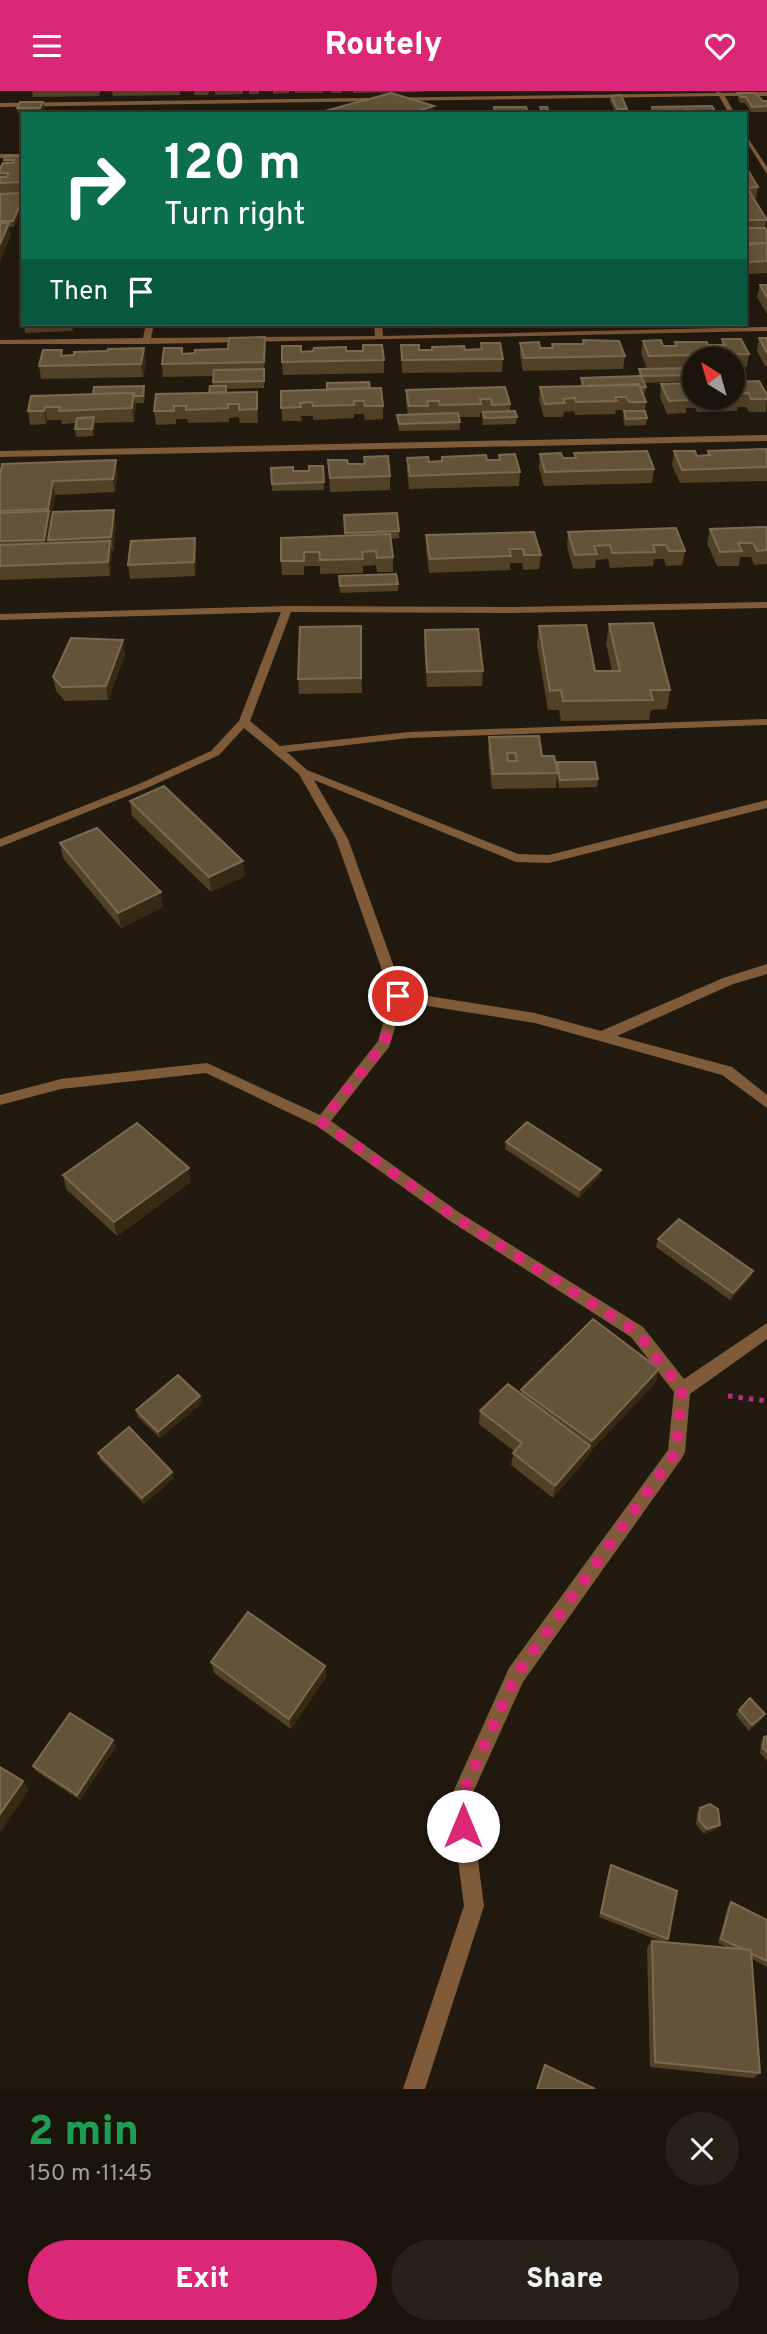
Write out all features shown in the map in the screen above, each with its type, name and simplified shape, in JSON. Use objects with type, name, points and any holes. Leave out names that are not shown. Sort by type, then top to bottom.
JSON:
[{"type":"street","points":[[6,91],[0,104],[720,92],[767,94]]},
{"type":"street","points":[[720,92],[731,112]]},
{"type":"street","points":[[471,98],[472,106]]},
{"type":"street","points":[[748,146],[767,172]]},
{"type":"street","points":[[0,156],[21,156]]},
{"type":"street","points":[[146,342],[149,326]]},
{"type":"street","points":[[379,326],[379,338]]},
{"type":"street","points":[[0,342],[379,338],[623,328],[767,329]]},
{"type":"street","points":[[0,454],[767,438]]},
{"type":"street","points":[[0,617],[287,609],[512,610],[767,605]]},
{"type":"street","points":[[0,843],[143,786],[215,753],[244,722],[287,609]]},
{"type":"street","points":[[244,722],[303,772],[342,839],[398,996],[384,1043],[322,1122]]},
{"type":"street","points":[[278,750],[409,736],[767,722]]},
{"type":"street","points":[[303,772],[516,858],[549,859],[764,807]]},
{"type":"street","points":[[601,1037],[728,981],[767,969]]},
{"type":"street","points":[[398,996],[535,1018],[727,1071],[767,1103]]},
{"type":"street","points":[[0,1100],[61,1084],[207,1067],[322,1122],[455,1217],[637,1332],[682,1390],[676,1452],[516,1675],[460,1799],[474,1906],[414,2089]]},
{"type":"street","points":[[682,1390],[767,1330]]},
{"type":"building","points":[[391,93],[434,106],[414,112],[329,110]]},
{"type":"building","points":[[738,93],[755,93],[763,101],[767,101],[767,106],[752,107],[746,97],[741,97]]},
{"type":"building","points":[[621,95],[627,109],[617,109],[611,96]]},
{"type":"building","points":[[20,102],[43,102],[40,108],[17,108]]},
{"type":"building","points":[[712,106],[715,112],[653,111],[652,107]]},
{"type":"building","points":[[494,107],[526,107],[528,112],[495,112]]},
{"type":"building","points":[[540,107],[547,107],[549,112],[542,112]]},
{"type":"building","points":[[6,156],[21,156],[21,182],[0,183],[0,177],[7,177],[9,173],[0,173],[3,163],[13,163],[14,160],[4,160]]},
{"type":"building","points":[[747,172],[749,172],[758,187],[747,188]]},
{"type":"building","points":[[747,191],[749,191],[767,220],[747,220]]},
{"type":"building","points":[[21,193],[21,203],[13,221],[0,221],[0,194]]},
{"type":"building","points":[[0,223],[9,223],[0,244]]},
{"type":"building","points":[[747,228],[765,228],[767,231],[767,261],[749,262],[747,245],[766,243],[747,243]]},
{"type":"building","points":[[760,285],[767,285],[767,298]]},
{"type":"building","points":[[265,337],[264,362],[162,364],[164,348],[182,348],[182,354],[195,353],[195,350],[228,349],[229,338]]},
{"type":"building","points":[[759,338],[767,338],[767,353]]},
{"type":"building","points":[[722,339],[741,339],[745,347],[682,347],[682,355],[649,356],[643,341],[661,340],[663,346],[676,346],[675,342],[725,345]]},
{"type":"building","points":[[583,340],[619,341],[625,356],[524,358],[520,343],[539,342],[540,348],[553,348],[552,344],[584,344]]},
{"type":"building","points":[[481,343],[500,343],[503,359],[402,360],[401,345],[419,345],[419,350],[464,346],[465,350],[482,349]]},
{"type":"building","points":[[363,345],[382,345],[384,360],[282,362],[282,346],[301,346],[301,352],[313,351],[314,348],[346,347],[346,351],[363,351]]},
{"type":"building","points":[[144,348],[141,364],[39,366],[43,350],[62,350],[61,356],[74,355],[74,352]]},
{"type":"building","points":[[682,368],[682,375],[642,376],[639,369]]},
{"type":"building","points":[[264,369],[264,381],[213,382],[214,370]]},
{"type":"building","points":[[641,376],[646,387],[640,388],[638,384],[584,386],[581,378]]},
{"type":"building","points":[[759,381],[767,399],[751,399],[749,393],[746,393],[746,382]]},
{"type":"building","points":[[369,382],[370,388],[327,389],[327,383]]},
{"type":"building","points":[[682,383],[682,400],[669,401],[661,384]]},
{"type":"building","points":[[639,385],[646,402],[629,402],[626,397],[615,397],[617,401],[576,402],[575,398],[563,399],[565,403],[545,404],[540,387]]},
{"type":"building","points":[[144,386],[143,396],[135,396],[134,393],[93,394],[94,387]]},
{"type":"building","points":[[210,386],[226,386],[226,392],[209,393]]},
{"type":"building","points":[[505,387],[510,404],[492,405],[491,399],[480,399],[481,404],[440,405],[439,401],[427,401],[428,406],[409,406],[406,390]]},
{"type":"building","points":[[381,388],[383,406],[365,406],[364,401],[354,401],[354,405],[313,406],[312,402],[300,403],[301,407],[281,408],[281,391]]},
{"type":"building","points":[[257,392],[257,409],[239,410],[239,404],[228,404],[228,408],[186,410],[186,406],[174,406],[174,411],[154,411],[156,394]]},
{"type":"building","points":[[134,393],[132,408],[59,411],[60,407],[45,407],[44,411],[28,411],[31,396]]},
{"type":"building","points":[[515,411],[517,417],[484,418],[483,412]]},
{"type":"building","points":[[624,411],[645,411],[647,418],[626,419]]},
{"type":"building","points":[[458,413],[460,422],[399,424],[397,415]]},
{"type":"building","points":[[94,417],[92,429],[75,429],[77,418]]},
{"type":"building","points":[[767,449],[767,467],[682,470],[674,451],[695,451],[697,456],[710,455],[708,451]]},
{"type":"building","points":[[647,451],[654,469],[545,472],[540,454],[561,453],[563,458],[576,458],[574,453]]},
{"type":"building","points":[[515,454],[520,472],[410,476],[407,458],[428,457],[429,462],[442,461],[442,457],[486,455],[487,460],[500,460],[499,455]]},
{"type":"building","points":[[388,456],[390,476],[330,478],[328,460],[365,464],[364,457]]},
{"type":"building","points":[[116,460],[113,479],[53,481],[48,509],[0,511],[2,464]]},
{"type":"building","points":[[309,466],[323,466],[324,482],[272,484],[271,468],[293,467],[293,471],[309,471]]},
{"type":"building","points":[[114,510],[111,537],[48,540],[53,512]]},
{"type":"building","points":[[49,511],[44,540],[0,541],[0,513]]},
{"type":"building","points":[[397,513],[399,531],[345,533],[344,515]]},
{"type":"building","points":[[767,527],[767,550],[757,551],[753,543],[738,543],[742,551],[720,552],[710,529]]},
{"type":"building","points":[[676,528],[685,551],[669,551],[666,545],[653,545],[655,552],[612,553],[610,545],[594,546],[597,554],[575,555],[568,532]]},
{"type":"building","points":[[534,532],[541,555],[524,555],[523,549],[509,549],[511,556],[430,559],[426,535]]},
{"type":"building","points":[[390,534],[393,557],[377,558],[376,551],[362,552],[363,559],[320,560],[319,552],[304,552],[304,561],[281,561],[281,538]]},
{"type":"building","points":[[195,538],[194,562],[128,565],[131,541]]},
{"type":"building","points":[[110,541],[108,562],[0,566],[0,545]]},
{"type":"building","points":[[396,574],[398,584],[340,586],[339,576]]},
{"type":"building","points":[[653,623],[670,690],[650,690],[653,700],[563,701],[561,690],[550,691],[539,626],[586,625],[595,671],[620,671],[609,624]]},
{"type":"building","points":[[361,626],[361,678],[298,679],[300,627]]},
{"type":"building","points":[[478,629],[483,671],[427,672],[425,630]]},
{"type":"building","points":[[71,638],[123,640],[106,686],[62,687],[53,677]]},
{"type":"building","points":[[539,736],[542,756],[554,756],[558,773],[493,774],[489,737]],"holes":[[[507,753],[515,753],[517,761],[508,761]]]},
{"type":"building","points":[[557,762],[595,762],[598,779],[560,780]]},
{"type":"building","points":[[164,786],[243,861],[209,877],[130,801]]},
{"type":"building","points":[[97,828],[161,892],[118,913],[60,843]]},
{"type":"building","points":[[527,1122],[601,1170],[580,1190],[506,1142]]},
{"type":"building","points":[[137,1123],[189,1168],[114,1222],[63,1175]]},
{"type":"building","points":[[679,1219],[753,1271],[733,1293],[658,1239]]},
{"type":"building","points":[[593,1319],[659,1369],[592,1441],[521,1390]]},
{"type":"building","points":[[178,1375],[200,1396],[158,1432],[136,1410]]},
{"type":"building","points":[[508,1384],[590,1446],[555,1486],[513,1453],[522,1443],[480,1411]]},
{"type":"building","points":[[129,1427],[172,1472],[142,1498],[98,1453]]},
{"type":"building","points":[[248,1612],[325,1666],[289,1719],[211,1662]]},
{"type":"building","points":[[750,1698],[765,1714],[752,1725],[739,1710]]},
{"type":"building","points":[[70,1713],[113,1740],[77,1795],[33,1766]]},
{"type":"building","points":[[767,1736],[767,1752],[763,1748],[764,1737]]},
{"type":"building","points":[[0,1767],[23,1781],[0,1814]]},
{"type":"building","points":[[710,1804],[718,1809],[720,1825],[707,1829],[699,1820],[700,1808]]},
{"type":"building","points":[[611,1865],[677,1891],[668,1939],[601,1913]]},
{"type":"building","points":[[731,1902],[767,1920],[767,1961],[752,1954],[751,1950],[721,1939]]},
{"type":"building","points":[[652,1941],[751,1950],[760,2073],[655,2062]]},
{"type":"building","points":[[545,2065],[595,2089],[537,2089]]},
{"type":"route","points":[[398,996],[384,1043],[322,1122],[455,1217],[637,1332],[682,1390],[676,1452],[516,1675],[460,1799],[463,1826]]}]
